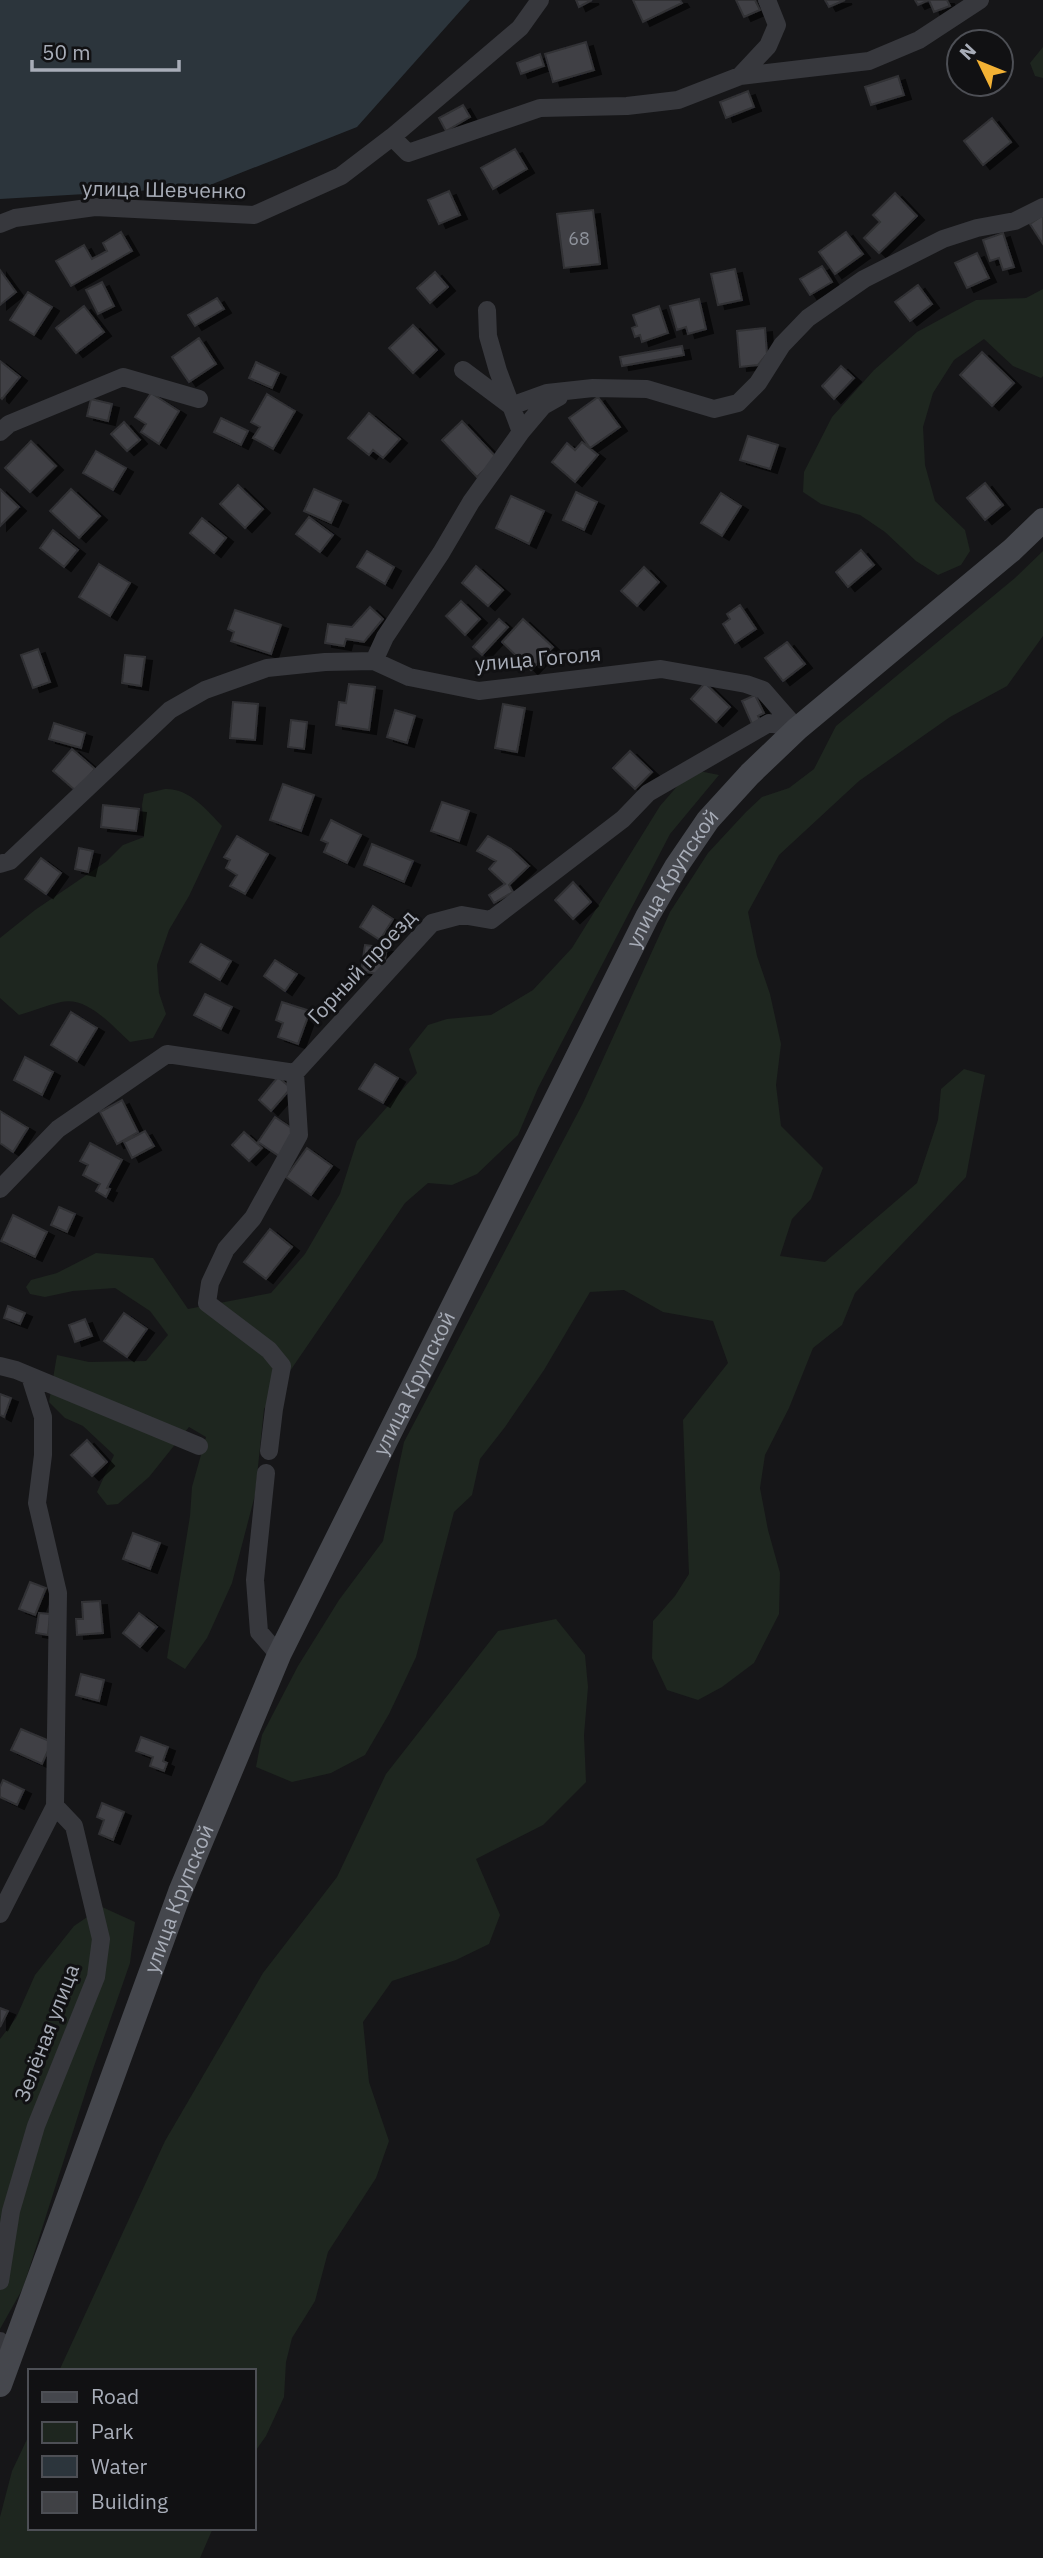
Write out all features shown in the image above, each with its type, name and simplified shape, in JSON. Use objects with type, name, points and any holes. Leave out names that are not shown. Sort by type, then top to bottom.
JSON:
[{"type":"street","name":"улица Шевченко","points":[[0,223],[15,218],[95,207],[254,215],[341,176],[392,137],[432,100],[520,28],[540,0]]},
{"type":"street","points":[[740,76],[768,46],[777,25],[767,0]]},
{"type":"street","points":[[392,137],[408,153],[540,108],[627,106],[678,100],[740,76],[869,61],[919,40],[979,0]]},
{"type":"street","points":[[511,406],[547,393],[647,389],[714,409],[738,403],[758,383],[782,345],[808,318],[864,279],[943,239],[977,228],[1015,221],[1043,207]]},
{"type":"street","points":[[487,310],[488,336],[521,432]]},
{"type":"street","points":[[463,370],[511,406]]},
{"type":"street","points":[[0,432],[9,424],[123,377],[199,399]]},
{"type":"street","points":[[374,661],[385,637],[471,502],[521,432],[543,406],[574,390]]},
{"type":"street","name":"улица Крупской","points":[[1,2383],[180,1892],[279,1655],[647,917],[708,820],[750,774],[797,729],[1012,550],[1043,520]]},
{"type":"street","name":"улица Гоголя","points":[[0,864],[10,861],[170,710],[205,690],[267,667],[374,661],[408,677],[479,691],[661,669],[746,684],[763,690],[797,729]]},
{"type":"street","name":"Горный проезд","points":[[295,1073],[432,923],[462,915],[491,920],[623,819],[648,793],[769,723],[797,729]]},
{"type":"street","points":[[0,1189],[58,1129],[167,1054],[295,1073],[299,1135],[253,1218],[226,1249],[210,1283],[207,1303],[269,1350],[282,1366],[269,1451]]},
{"type":"street","points":[[0,1366],[199,1446]]},
{"type":"street","points":[[0,1914],[55,1806],[58,1592],[37,1503],[43,1455],[43,1417],[30,1376]]},
{"type":"street","points":[[267,1473],[255,1580],[259,1632],[279,1655]]},
{"type":"street","name":"Зелёная улица","points":[[0,2281],[10,2211],[36,2126],[96,1977],[100,1939],[74,1826],[55,1806]]},
{"type":"street","points":[[0,2341],[1,2383]]},
{"type":"green space","points":[[1043,47],[1043,78],[1035,76],[1030,63]]},
{"type":"green space","points":[[1043,289],[1041,378],[1013,366],[984,339],[954,360],[933,393],[923,427],[925,465],[935,501],[965,530],[970,551],[961,565],[938,575],[916,561],[885,532],[860,515],[821,504],[803,492],[804,472],[832,417],[874,370],[917,332],[976,300],[1026,298]]},
{"type":"green space","points":[[1043,551],[1043,636],[1007,686],[950,717],[859,781],[779,855],[748,912],[781,1044],[776,1085],[781,1126],[823,1168],[811,1199],[792,1219],[780,1256],[825,1262],[917,1183],[938,1120],[941,1089],[964,1069],[985,1075],[966,1177],[855,1293],[842,1325],[813,1348],[789,1408],[765,1455],[760,1488],[780,1573],[779,1614],[754,1663],[722,1687],[698,1700],[667,1690],[652,1658],[653,1621],[675,1596],[689,1574],[683,1420],[728,1363],[713,1321],[663,1312],[624,1290],[590,1292],[544,1370],[480,1459],[472,1495],[454,1512],[416,1657],[389,1714],[365,1755],[331,1773],[292,1782],[256,1767],[262,1735],[298,1666],[339,1600],[383,1541],[404,1442],[583,1103],[670,912],[708,853],[762,797],[789,788],[814,769],[836,726],[1015,578]]},
{"type":"green space","points":[[699,771],[719,775],[670,834],[538,1088],[518,1135],[477,1174],[452,1185],[428,1183],[405,1203],[264,1409],[255,1495],[232,1583],[207,1638],[185,1669],[167,1658],[190,1516],[192,1487],[206,1437],[189,1427],[149,1477],[118,1504],[107,1505],[97,1492],[114,1455],[83,1426],[65,1418],[49,1402],[57,1355],[89,1362],[146,1361],[168,1335],[150,1311],[115,1288],[73,1291],[45,1297],[30,1294],[26,1287],[31,1280],[57,1273],[96,1253],[153,1258],[188,1309],[271,1293],[305,1254],[340,1194],[357,1141],[417,1073],[409,1049],[428,1025],[447,1019],[491,1015],[533,990],[572,948],[660,806],[680,783]]},
{"type":"green space","points":[[165,789],[190,796],[222,826],[189,896],[169,930],[157,965],[159,993],[166,1014],[153,1038],[130,1042],[99,1014],[81,1003],[71,1001],[19,1015],[0,998],[0,938],[35,910],[107,861],[123,845],[144,837],[144,794]]},
{"type":"green space","points":[[556,1619],[585,1655],[588,1687],[584,1735],[586,1782],[543,1825],[476,1859],[500,1915],[489,1944],[456,1960],[392,1981],[363,2022],[369,2082],[389,2141],[376,2178],[328,2252],[315,2301],[292,2338],[286,2362],[284,2397],[266,2436],[256,2450],[256,2369],[60,2369],[165,2141],[263,1973],[337,1877],[386,1774],[498,1631]]},
{"type":"green space","points":[[102,1907],[135,1922],[130,1963],[23,2288],[0,2329],[0,2039],[16,2018],[35,1975],[74,1926]]},
{"type":"green space","points":[[28,2437],[28,2530],[212,2530],[200,2558],[0,2558],[0,2517],[12,2471]]},
{"type":"water","points":[[0,0],[470,0],[357,127],[205,187],[0,199]]},
{"type":"building","points":[[576,0],[592,0],[579,7]]},
{"type":"building","points":[[633,0],[680,0],[682,3],[643,22]]},
{"type":"building","points":[[736,0],[755,0],[760,10],[744,17]]},
{"type":"building","points":[[825,0],[845,0],[829,7]]},
{"type":"building","points":[[915,0],[929,0],[918,5]]},
{"type":"building","points":[[929,0],[947,0],[950,6],[934,12]]},
{"type":"building","points":[[586,42],[594,70],[553,82],[545,54]]},
{"type":"building","points":[[540,54],[544,66],[521,74],[517,63]]},
{"type":"building","points":[[898,76],[904,95],[871,105],[865,87]]},
{"type":"building","points":[[748,91],[754,107],[726,118],[720,102]]},
{"type":"building","points":[[463,105],[470,117],[446,131],[439,118]]},
{"type":"building","points":[[992,118],[1011,142],[983,165],[964,141]]},
{"type":"building","points":[[515,149],[527,169],[493,189],[481,168]]},
{"type":"building","points":[[449,191],[460,215],[439,224],[428,200]]},
{"type":"building","points":[[895,193],[917,216],[879,253],[864,238],[880,222],[873,215]]},
{"type":"building","points":[[593,210],[600,264],[564,268],[557,214]]},
{"type":"building","points":[[1043,215],[1043,244],[1030,224]]},
{"type":"building","points":[[121,232],[132,251],[71,286],[56,261],[84,245],[92,259],[107,251],[103,243]]},
{"type":"building","points":[[846,232],[863,254],[835,274],[819,252]]},
{"type":"building","points":[[1003,233],[1014,267],[1003,270],[999,258],[990,261],[983,240]]},
{"type":"building","points":[[977,253],[989,278],[967,288],[955,263]]},
{"type":"building","points":[[822,266],[832,282],[810,295],[800,279]]},
{"type":"building","points":[[735,269],[742,300],[718,305],[711,274]]},
{"type":"building","points":[[0,270],[16,292],[0,305]]},
{"type":"building","points":[[435,272],[448,287],[430,303],[417,288]]},
{"type":"building","points":[[102,282],[114,306],[98,314],[86,290]]},
{"type":"building","points":[[918,285],[932,304],[910,321],[895,302]]},
{"type":"building","points":[[28,292],[52,307],[34,335],[10,320]]},
{"type":"building","points":[[217,298],[224,309],[195,326],[188,315]]},
{"type":"building","points":[[699,299],[706,329],[688,334],[686,327],[677,330],[670,306]]},
{"type":"building","points":[[84,306],[104,332],[76,353],[56,328]]},
{"type":"building","points":[[659,306],[668,333],[642,342],[640,335],[635,337],[632,328],[637,326],[633,315]]},
{"type":"building","points":[[413,325],[437,350],[413,373],[389,348]]},
{"type":"building","points":[[765,328],[767,354],[758,365],[740,367],[737,331]]},
{"type":"building","points":[[199,338],[216,364],[189,382],[172,357]]},
{"type":"building","points":[[682,346],[684,355],[622,366],[620,357]]},
{"type":"building","points":[[982,352],[1014,383],[992,406],[960,375]]},
{"type":"building","points":[[0,361],[20,377],[2,399],[0,397]]},
{"type":"building","points":[[256,362],[279,373],[272,388],[249,378]]},
{"type":"building","points":[[841,366],[854,378],[834,399],[822,386]]},
{"type":"building","points":[[151,393],[179,411],[159,444],[141,432],[146,424],[135,417]]},
{"type":"building","points":[[267,394],[295,411],[273,449],[253,438],[260,427],[251,422]]},
{"type":"building","points":[[598,397],[620,427],[590,448],[569,418]]},
{"type":"building","points":[[91,399],[112,404],[108,421],[87,416]]},
{"type":"building","points":[[369,413],[400,439],[383,458],[373,450],[369,455],[348,438]]},
{"type":"building","points":[[221,418],[248,431],[241,445],[214,432]]},
{"type":"building","points":[[462,421],[497,458],[477,477],[442,440]]},
{"type":"building","points":[[124,422],[140,440],[127,451],[111,434]]},
{"type":"building","points":[[748,436],[778,445],[770,469],[740,460]]},
{"type":"building","points":[[31,441],[56,466],[30,492],[5,468]]},
{"type":"building","points":[[582,442],[598,455],[575,482],[552,462],[567,443],[575,450]]},
{"type":"building","points":[[96,451],[126,468],[113,490],[83,473]]},
{"type":"building","points":[[985,483],[1003,505],[985,520],[967,498]]},
{"type":"building","points":[[238,485],[263,509],[245,528],[220,504]]},
{"type":"building","points":[[0,489],[19,507],[0,526]]},
{"type":"building","points":[[71,489],[100,516],[79,538],[50,511]]},
{"type":"building","points":[[314,489],[341,501],[331,523],[304,511]]},
{"type":"building","points":[[576,492],[597,502],[584,530],[563,520]]},
{"type":"building","points":[[721,493],[741,506],[722,536],[701,523]]},
{"type":"building","points":[[511,496],[544,511],[529,544],[496,528]]},
{"type":"building","points":[[309,517],[333,535],[320,552],[296,534]]},
{"type":"building","points":[[202,518],[226,538],[214,553],[190,533]]},
{"type":"building","points":[[53,530],[78,550],[64,567],[40,548]]},
{"type":"building","points":[[861,550],[874,565],[848,587],[836,572]]},
{"type":"building","points":[[367,551],[394,567],[385,584],[357,567]]},
{"type":"building","points":[[99,564],[130,583],[110,616],[79,597]]},
{"type":"building","points":[[476,566],[503,590],[488,606],[462,583]]},
{"type":"building","points":[[644,567],[659,582],[637,606],[621,591]]},
{"type":"building","points":[[461,601],[480,619],[465,635],[446,616]]},
{"type":"building","points":[[740,605],[756,629],[735,643],[723,624],[730,619],[727,614]]},
{"type":"building","points":[[370,607],[383,619],[364,642],[346,639],[344,646],[325,643],[328,624],[352,627]]},
{"type":"building","points":[[235,610],[281,625],[271,654],[231,641],[234,632],[228,629]]},
{"type":"building","points":[[499,619],[508,627],[482,655],[473,647]]},
{"type":"building","points":[[523,619],[553,647],[531,670],[502,642]]},
{"type":"building","points":[[787,642],[805,664],[783,681],[765,658]]},
{"type":"building","points":[[38,649],[50,682],[33,688],[21,655]]},
{"type":"building","points":[[125,655],[145,657],[141,686],[122,683]]},
{"type":"building","points":[[705,683],[730,707],[716,722],[691,699]]},
{"type":"building","points":[[349,684],[375,687],[369,730],[336,725],[339,702],[346,703]]},
{"type":"building","points":[[755,695],[764,713],[758,716],[760,720],[752,724],[742,701]]},
{"type":"building","points":[[233,702],[258,704],[255,740],[230,738]]},
{"type":"building","points":[[503,704],[525,708],[517,752],[495,748]]},
{"type":"building","points":[[395,710],[415,716],[407,743],[387,737]]},
{"type":"building","points":[[291,720],[307,722],[304,749],[288,747]]},
{"type":"building","points":[[54,723],[85,733],[81,748],[49,739]]},
{"type":"building","points":[[72,749],[95,769],[76,791],[53,771]]},
{"type":"building","points":[[630,751],[652,772],[635,789],[613,768]]},
{"type":"building","points":[[283,784],[314,795],[301,831],[270,820]]},
{"type":"building","points":[[442,802],[469,811],[459,841],[431,831]]},
{"type":"building","points":[[103,805],[139,809],[136,831],[101,827]]},
{"type":"building","points":[[331,820],[361,835],[347,863],[324,852],[328,843],[321,840]]},
{"type":"building","points":[[237,836],[268,854],[245,894],[230,886],[237,875],[226,868],[230,860],[224,857]]},
{"type":"building","points":[[488,836],[511,849],[529,866],[509,885],[513,892],[494,903],[489,895],[505,884],[489,869],[496,861],[477,851]]},
{"type":"building","points":[[372,844],[413,861],[404,882],[364,865]]},
{"type":"building","points":[[79,848],[93,851],[88,872],[75,869]]},
{"type":"building","points":[[41,858],[61,873],[46,894],[25,879]]},
{"type":"building","points":[[573,882],[591,902],[573,919],[555,900]]},
{"type":"building","points":[[373,906],[393,919],[380,940],[360,927]]},
{"type":"building","points":[[201,944],[231,961],[220,980],[190,962]]},
{"type":"building","points":[[365,945],[387,948],[382,975],[361,971]]},
{"type":"building","points":[[275,960],[297,974],[285,991],[264,976]]},
{"type":"building","points":[[205,994],[232,1007],[221,1029],[194,1015]]},
{"type":"building","points":[[282,1002],[310,1011],[298,1044],[278,1037],[283,1023],[276,1020]]},
{"type":"building","points":[[71,1012],[97,1028],[77,1061],[51,1045]]},
{"type":"building","points":[[25,1057],[53,1072],[42,1095],[14,1080]]},
{"type":"building","points":[[375,1064],[398,1078],[383,1103],[359,1089]]},
{"type":"building","points":[[278,1077],[291,1088],[271,1111],[259,1100]]},
{"type":"building","points":[[122,1100],[138,1132],[117,1144],[100,1112]]},
{"type":"building","points":[[0,1111],[28,1128],[13,1152],[0,1143]]},
{"type":"building","points":[[275,1117],[296,1131],[279,1156],[258,1142]]},
{"type":"building","points":[[145,1131],[154,1146],[132,1158],[124,1142]]},
{"type":"building","points":[[244,1132],[262,1148],[249,1161],[232,1145]]},
{"type":"building","points":[[90,1143],[122,1160],[107,1188],[110,1189],[106,1197],[96,1191],[100,1184],[83,1175],[88,1165],[80,1161]]},
{"type":"building","points":[[307,1148],[332,1166],[311,1195],[286,1177]]},
{"type":"building","points":[[59,1207],[75,1214],[67,1232],[51,1225]]},
{"type":"building","points":[[13,1215],[47,1232],[35,1257],[1,1241]]},
{"type":"building","points":[[270,1229],[292,1247],[266,1279],[244,1262]]},
{"type":"building","points":[[8,1306],[25,1313],[20,1324],[4,1318]]},
{"type":"building","points":[[124,1313],[147,1329],[127,1357],[104,1341]]},
{"type":"building","points":[[85,1319],[92,1336],[75,1342],[69,1325]]},
{"type":"building","points":[[0,1394],[11,1398],[4,1417],[0,1415]]},
{"type":"building","points":[[87,1440],[107,1462],[92,1476],[71,1455]]},
{"type":"building","points":[[133,1533],[160,1543],[150,1569],[123,1559]]},
{"type":"building","points":[[30,1582],[46,1588],[35,1615],[19,1609]]},
{"type":"building","points":[[100,1601],[103,1633],[77,1635],[76,1619],[83,1619],[82,1602]]},
{"type":"building","points":[[39,1613],[50,1614],[48,1635],[36,1633]]},
{"type":"building","points":[[139,1613],[157,1627],[140,1647],[123,1633]]},
{"type":"building","points":[[81,1674],[104,1680],[99,1701],[76,1695]]},
{"type":"building","points":[[21,1729],[52,1742],[42,1764],[11,1750]]},
{"type":"building","points":[[141,1737],[168,1747],[163,1761],[167,1763],[164,1771],[150,1766],[153,1757],[136,1751]]},
{"type":"building","points":[[3,1780],[24,1790],[17,1805],[0,1797]]},
{"type":"building","points":[[102,1803],[124,1812],[113,1840],[99,1834],[104,1820],[97,1817]]},
{"type":"building","points":[[0,2008],[8,2011],[0,2027]]}]
